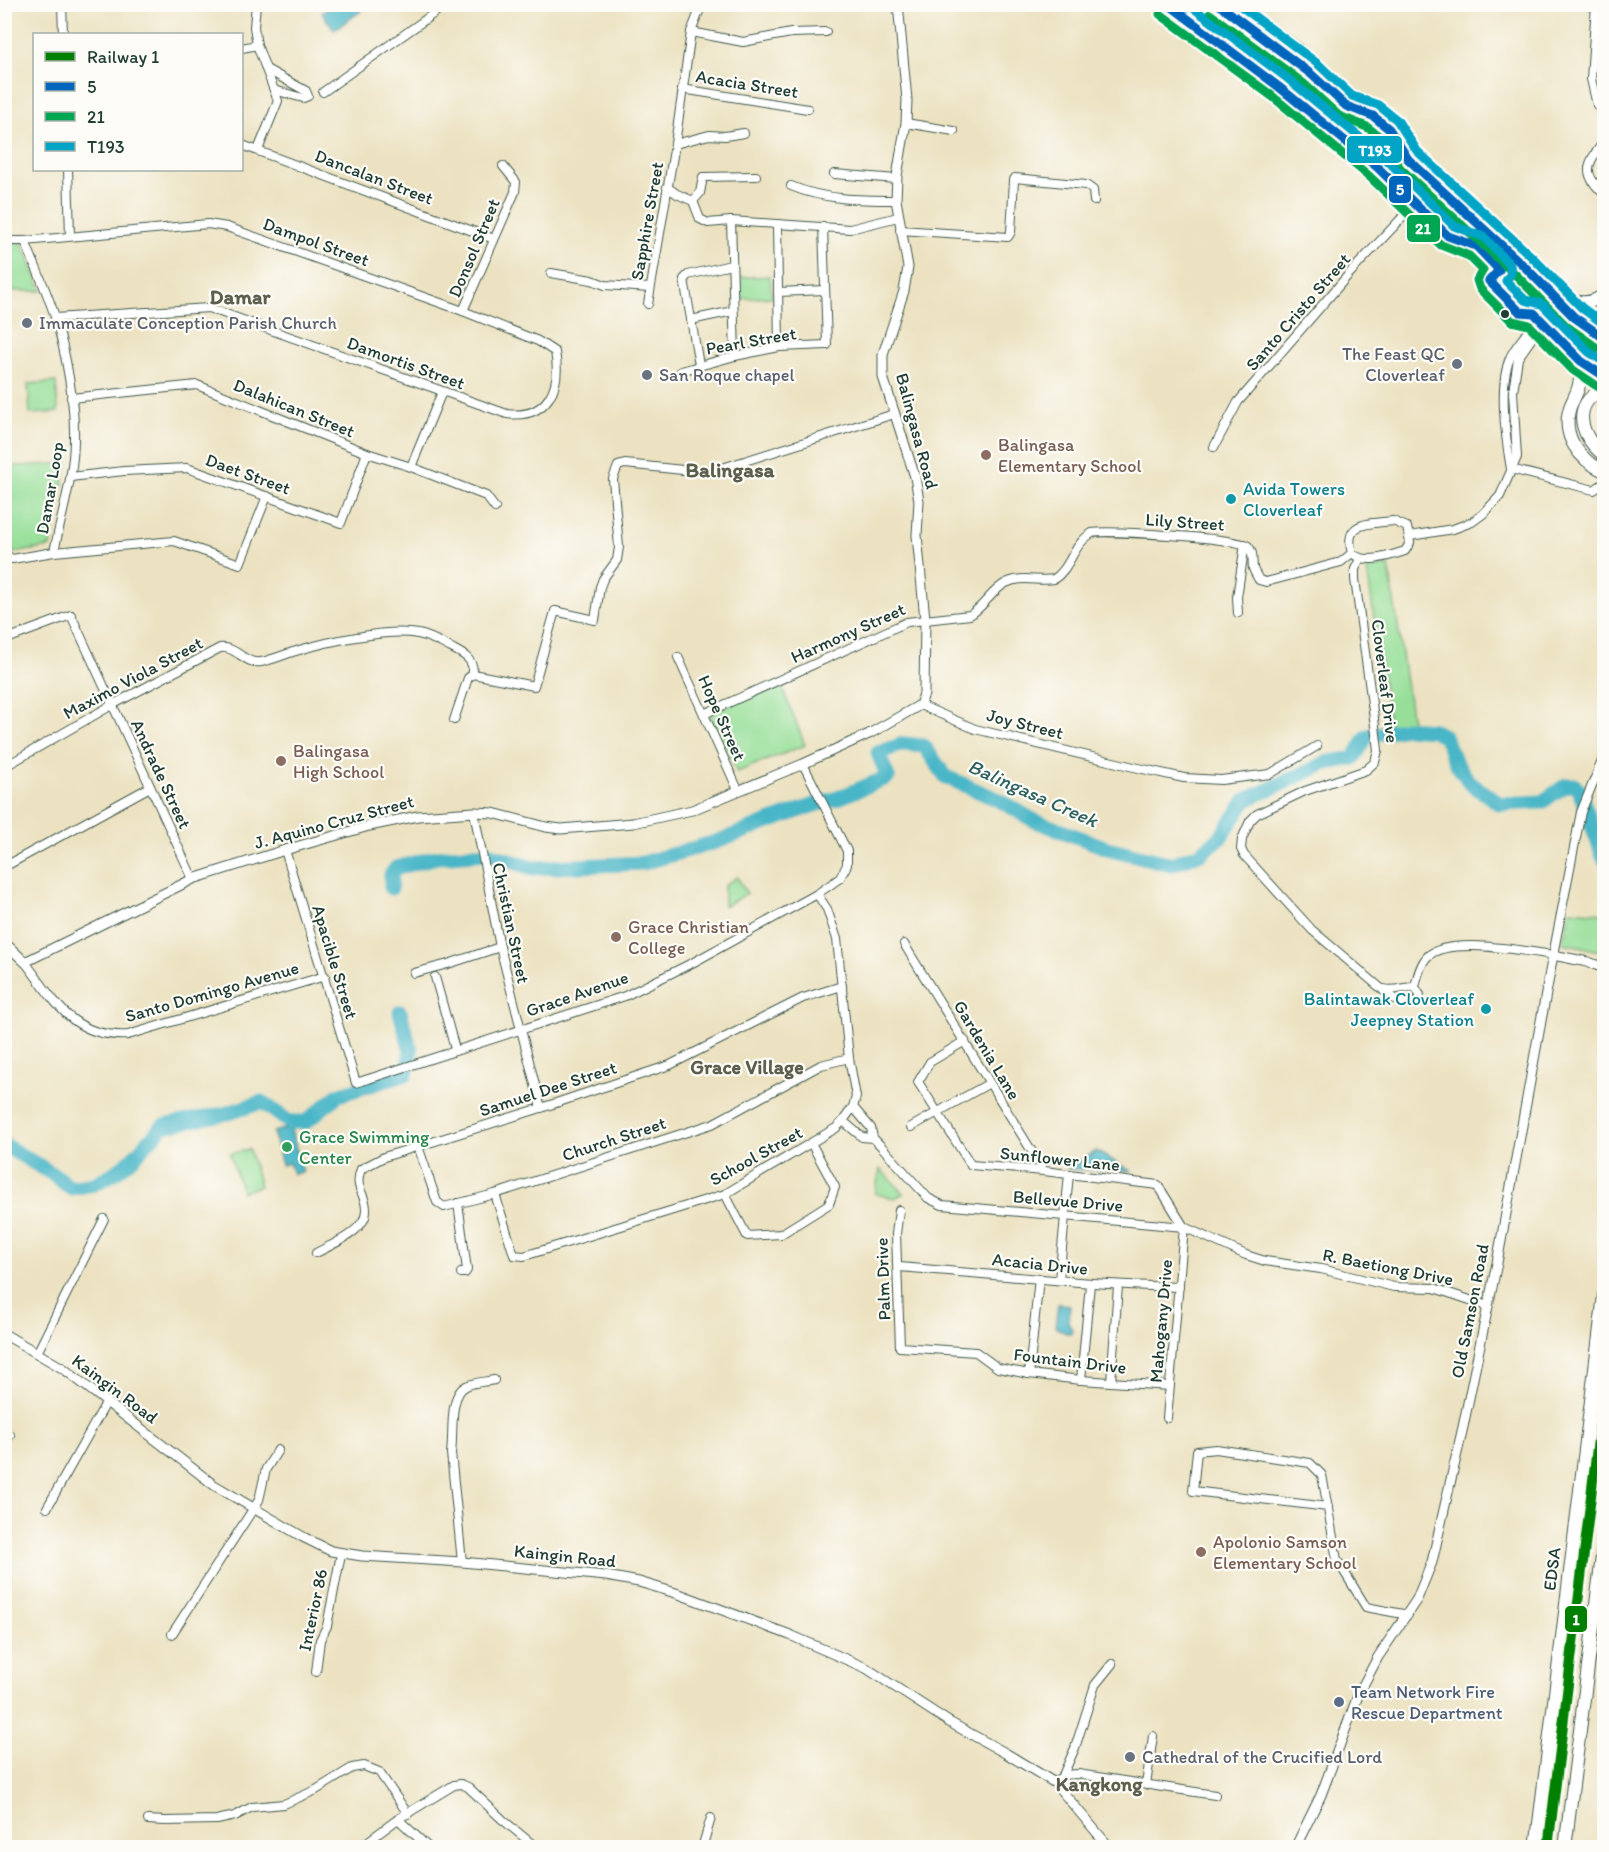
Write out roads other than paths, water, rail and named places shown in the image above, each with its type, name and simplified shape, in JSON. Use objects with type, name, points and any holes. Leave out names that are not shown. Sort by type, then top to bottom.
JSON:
[{"type":"highway","points":[[1167,4],[1245,58],[1317,114],[1377,167]]},
{"type":"highway","points":[[1193,4],[1358,138],[1484,250],[1570,335],[1605,359]]},
{"type":"highway","points":[[1212,4],[1269,48],[1376,138],[1447,201],[1578,326],[1605,345]]},
{"type":"highway","points":[[1235,4],[1299,51],[1373,116]]},
{"type":"main road","points":[[1193,4],[1384,159],[1520,291],[1534,313],[1552,333],[1569,346],[1605,366]]},
{"type":"main road","points":[[1217,4],[1311,74],[1408,159],[1574,317],[1605,338]]},
{"type":"main road","points":[[1346,106],[1373,116],[1389,129],[1408,159]]},
{"type":"main road","points":[[1520,291],[1527,295],[1581,361],[1605,376]]},
{"type":"main road","points":[[1548,291],[1580,303],[1595,300],[1605,294]]},
{"type":"main road","points":[[1569,346],[1580,378],[1569,413],[1570,436],[1583,458],[1605,471]]},
{"type":"main road","points":[[1605,390],[1589,398],[1582,418],[1587,439],[1605,455]]},
{"type":"main road","name":"EDSA","points":[[1536,1848],[1605,1296]]},
{"type":"main road","points":[[1565,1848],[1605,1541]]},
{"type":"street","points":[[62,4],[63,33]]},
{"type":"street","points":[[256,4],[254,27],[257,45],[278,101],[258,150]]},
{"type":"street","points":[[324,92],[437,11],[440,4]]},
{"type":"street","name":"Sapphire Street","points":[[648,304],[691,32],[702,4]]},
{"type":"street","name":"Balingasa Road","points":[[898,4],[907,100],[896,200],[908,267],[904,291],[884,354],[883,376],[915,477],[919,501],[917,535],[926,619]]},
{"type":"street","points":[[1167,4],[1279,87],[1377,167],[1448,236],[1476,246]]},
{"type":"street","points":[[1580,4],[1596,6],[1591,79],[1597,105],[1605,112]]},
{"type":"street","points":[[691,32],[743,42],[791,33],[826,32]]},
{"type":"street","points":[[243,48],[257,45]]},
{"type":"street","points":[[266,69],[306,91],[308,96],[303,98],[274,90]]},
{"type":"street","name":"Acacia Street","points":[[682,89],[808,109]]},
{"type":"street","points":[[906,123],[954,131]]},
{"type":"street","points":[[675,144],[709,135],[725,136],[744,133]]},
{"type":"street","points":[[1605,141],[1588,167],[1588,173],[1605,194]]},
{"type":"street","name":"Dancalan Street","points":[[243,145],[495,239]]},
{"type":"street","name":"Donsol Street","points":[[463,311],[515,192],[516,182],[503,166]]},
{"type":"street","points":[[68,171],[70,236]]},
{"type":"street","points":[[834,174],[897,179]]},
{"type":"street","points":[[693,201],[700,193],[703,177],[756,176]]},
{"type":"street","points":[[900,230],[1008,237],[1011,232],[1015,178],[1086,185],[1093,190],[1094,201]]},
{"type":"street","points":[[791,186],[828,197],[896,200]]},
{"type":"street","points":[[667,187],[693,201],[703,222],[731,221],[850,229],[898,217]]},
{"type":"street","name":"Santo Cristo Street","points":[[1214,447],[1238,402],[1350,273],[1415,204]]},
{"type":"street","points":[[731,221],[735,356]]},
{"type":"street","name":"Dampol Street","points":[[25,241],[208,224],[227,227],[463,311],[548,346],[555,352],[558,365],[555,381]]},
{"type":"street","points":[[777,224],[779,347]]},
{"type":"street","points":[[778,292],[825,290],[823,226]]},
{"type":"street","points":[[4,241],[25,241]]},
{"type":"street","name":"Damar Loop","points":[[25,241],[55,318],[71,398],[75,440],[70,477],[54,552]]},
{"type":"street","points":[[699,365],[684,279],[686,276],[731,265]]},
{"type":"street","points":[[551,273],[592,280],[605,285],[650,288]]},
{"type":"street","name":"Pearl Street","points":[[681,370],[779,347],[827,345],[825,290]]},
{"type":"street","name":"Damortis Street","points":[[55,318],[209,308],[507,414],[529,414],[544,406],[555,381]]},
{"type":"street","points":[[691,320],[734,310]]},
{"type":"street","points":[[1511,469],[1503,393],[1506,372],[1509,358],[1531,327],[1534,313]]},
{"type":"street","points":[[1410,536],[1453,529],[1472,522],[1500,496],[1517,457],[1513,392],[1518,358],[1532,338],[1541,332],[1552,333]]},
{"type":"street","name":"Dalahican Street","points":[[71,398],[197,385],[367,453],[486,496],[495,508]]},
{"type":"street","points":[[411,467],[442,392]]},
{"type":"street","points":[[454,720],[468,678],[474,674],[534,686],[555,611],[595,620],[601,583],[617,560],[619,552],[613,479],[618,466],[625,464],[683,470],[716,470],[894,414]]},
{"type":"street","name":"Daet Street","points":[[70,477],[124,471],[187,468],[340,523],[367,453]]},
{"type":"street","points":[[1511,469],[1594,490],[1605,483]]},
{"type":"street","points":[[5,555],[12,559],[54,552],[174,540],[240,564],[267,496]]},
{"type":"street","points":[[1393,521],[1407,527],[1410,536],[1410,543],[1404,551],[1368,559],[1360,559],[1352,553],[1349,539],[1357,527],[1393,521]]},
{"type":"street","name":"Lily Street","points":[[926,619],[970,615],[1007,582],[1022,579],[1054,579],[1063,570],[1078,545],[1092,533],[1220,539],[1245,544],[1251,550],[1253,570],[1259,580],[1266,582],[1341,562],[1352,553]]},
{"type":"street","points":[[1238,613],[1237,597],[1245,544]]},
{"type":"street","name":"Cloverleaf Drive","points":[[1360,559],[1355,569],[1355,579],[1377,741],[1376,762],[1366,770],[1305,791],[1257,814],[1250,821],[1242,839],[1241,849],[1312,930],[1400,1003],[1408,1003]]},
{"type":"street","name":"Andrade Street","points":[[4,640],[71,615],[193,879]]},
{"type":"street","name":"Harmony Street","points":[[704,714],[765,688],[893,627],[926,619],[924,694],[920,705]]},
{"type":"street","name":"Maximo Viola Street","points":[[4,767],[112,705],[220,648],[232,648],[248,660],[261,663],[297,650],[399,632],[425,635],[461,654],[470,660],[474,674]]},
{"type":"street","name":"Hope Street","points":[[678,657],[738,790]]},
{"type":"street","points":[[738,790],[803,764],[868,734],[920,705]]},
{"type":"street","name":"Joy Street","points":[[920,705],[975,729],[1184,778],[1221,780],[1270,774],[1317,746]]},
{"type":"street","name":"Old Samson Road","points":[[1295,1848],[1320,1795],[1359,1693],[1378,1657],[1408,1615],[1425,1581],[1434,1554],[1488,1306],[1581,812],[1605,756]]},
{"type":"street","name":"Grace Avenue","points":[[356,1083],[455,1049],[625,996],[694,962],[817,894],[840,878],[847,865],[847,851],[803,764]]},
{"type":"street","points":[[4,867],[150,787]]},
{"type":"street","name":"J. Aquino Cruz Street","points":[[25,962],[193,879],[369,826],[418,816],[474,812],[493,813],[561,829],[633,823],[692,810],[738,790]]},
{"type":"street","name":"Christian Street","points":[[474,812],[500,947],[519,1029],[541,1108]]},
{"type":"street","name":"Apacible Street","points":[[285,850],[356,1083]]},
{"type":"street","points":[[817,894],[832,921],[837,939],[855,1097],[853,1107]]},
{"type":"street","name":"Santo Domingo Avenue","points":[[4,942],[25,962],[63,1011],[75,1022],[87,1030],[115,1036],[128,1035],[325,976]]},
{"type":"street","name":"Gardenia Lane","points":[[904,944],[965,1041],[988,1084],[1044,1171]]},
{"type":"street","points":[[1383,988],[1400,990],[1412,987],[1420,992],[1420,999],[1415,1003],[1408,1003],[1403,995],[1412,987],[1429,955],[1447,948],[1471,946],[1605,963]]},
{"type":"street","points":[[414,973],[500,947]]},
{"type":"street","points":[[1588,962],[1605,968]]},
{"type":"street","points":[[435,977],[455,1049]]},
{"type":"street","name":"Samuel Dee Street","points":[[316,1253],[344,1239],[362,1222],[366,1211],[357,1180],[362,1169],[384,1158],[418,1146],[670,1065],[803,998],[843,986]]},
{"type":"street","points":[[939,1113],[918,1082],[930,1062],[965,1041]]},
{"type":"street","name":"Church Street","points":[[458,1203],[495,1194],[712,1124],[821,1065],[849,1058]]},
{"type":"street","points":[[911,1127],[988,1084]]},
{"type":"street","name":"School Street","points":[[495,1194],[514,1255],[524,1256],[725,1194],[836,1128],[853,1107]]},
{"type":"street","name":"Bellevue Drive","points":[[853,1107],[871,1128],[873,1138],[928,1198],[942,1205],[1184,1227],[1246,1255],[1280,1264]]},
{"type":"street","name":"Sunflower Lane","points":[[939,1113],[971,1165],[1158,1185],[1184,1227]]},
{"type":"street","name":"Bellevue Drive","points":[[843,1121],[862,1137],[873,1138]]},
{"type":"street","points":[[725,1194],[747,1236],[781,1234],[829,1204],[835,1187],[811,1143]]},
{"type":"street","points":[[418,1146],[437,1202],[444,1207],[458,1203],[467,1270],[460,1274]]},
{"type":"street","points":[[1059,1280],[1069,1174]]},
{"type":"street","name":"Palm Drive","points":[[899,1210],[896,1234],[900,1347]]},
{"type":"street","points":[[37,1353],[104,1219]]},
{"type":"street","name":"Mahogany Drive","points":[[1167,1418],[1184,1227]]},
{"type":"street","name":"R. Baetiong Drive","points":[[1280,1264],[1321,1269],[1394,1287],[1434,1288],[1488,1306]]},
{"type":"street","name":"Acacia Drive","points":[[898,1267],[1118,1286],[1179,1287]]},
{"type":"street","points":[[1029,1374],[1039,1278]]},
{"type":"street","points":[[1081,1380],[1090,1284]]},
{"type":"street","points":[[1111,1382],[1118,1286]]},
{"type":"street","name":"Kaingin Road","points":[[4,1334],[64,1369],[202,1476],[319,1545],[341,1554],[462,1562],[606,1576],[639,1582],[680,1594],[790,1635],[866,1668],[949,1722],[1055,1783],[1110,1848]]},
{"type":"street","name":"Fountain Drive","points":[[900,1347],[976,1352],[998,1368],[1029,1374],[1170,1386]]},
{"type":"street","points":[[462,1562],[451,1452],[454,1438],[453,1408],[456,1397],[464,1388],[494,1380]]},
{"type":"street","points":[[47,1508],[106,1403]]},
{"type":"street","points":[[4,1445],[10,1435]]},
{"type":"street","points":[[1328,1507],[1193,1491],[1197,1451],[1216,1449],[1310,1463],[1322,1475],[1328,1507],[1337,1560],[1366,1607],[1408,1615]]},
{"type":"street","points":[[172,1634],[255,1508],[261,1495],[266,1469],[278,1450]]},
{"type":"street","name":"Interior 86","points":[[316,1672],[320,1640],[327,1626],[341,1554]]},
{"type":"street","points":[[1055,1783],[1063,1775],[1075,1748],[1095,1685],[1112,1664]]},
{"type":"street","points":[[1146,1785],[1153,1736]]},
{"type":"street","points":[[148,1820],[217,1820],[235,1816],[252,1807],[284,1803],[316,1790],[352,1768],[364,1766],[379,1772],[408,1814]]},
{"type":"street","points":[[1063,1775],[1078,1774],[1215,1795]]},
{"type":"street","points":[[359,1848],[398,1819],[454,1785],[461,1784],[468,1787],[537,1848]]},
{"type":"street","points":[[702,1848],[711,1818]]},
{"type":"street","points":[[398,1819],[429,1848]]},
{"type":"water","points":[[334,4],[357,5],[361,11],[334,30],[322,13]]},
{"type":"water","name":"Grace Swimming Center","points":[[290,1127],[303,1172],[293,1174],[289,1163],[282,1165],[273,1132]]},
{"type":"water","points":[[1096,1151],[1131,1171],[1067,1169]]},
{"type":"water","points":[[1058,1304],[1070,1305],[1068,1321],[1072,1329],[1071,1333],[1055,1327]]},
{"type":"waterway","name":"Balingasa Creek","points":[[391,888],[391,875],[396,868],[437,857],[488,853],[532,868],[643,863],[716,842],[838,798],[888,777],[878,753],[903,744],[924,746],[946,777],[999,800],[1033,820],[1107,848],[1171,864],[1201,853],[1220,838],[1246,800],[1326,763],[1354,758],[1367,736],[1406,728],[1433,730],[1444,736],[1456,763],[1470,783],[1500,804],[1542,802],[1566,785],[1574,785],[1579,790],[1604,859]]},
{"type":"waterway","name":"Balingasa Creek","points":[[4,1145],[56,1176],[70,1188],[94,1184],[113,1174],[131,1160],[163,1126],[228,1113],[262,1102],[289,1122],[306,1122],[338,1095],[406,1074],[411,1051],[400,1012]]},
{"type":"rail line","name":"1","points":[[1548,1848],[1604,1390]]},
{"type":"place","name":"Immaculate Conception Parish Church","points":[[27,323]]},
{"type":"place","name":"The Feast QC Cloverleaf","points":[[1457,364]]},
{"type":"place","name":"San Roque chapel","points":[[647,375]]},
{"type":"place","name":"Balingasa Elementary School","points":[[986,455]]},
{"type":"place","name":"Avida Towers Cloverleaf","points":[[1231,499]]},
{"type":"place","name":"Balingasa High School","points":[[281,761]]},
{"type":"place","name":"Grace Christian College","points":[[616,937]]},
{"type":"place","name":"Balintawak Cloverleaf Jeepney Station","points":[[1486,1009]]},
{"type":"place","name":"Grace Swimming Center","points":[[287,1147]]},
{"type":"place","name":"Apolonio Samson Elementary School","points":[[1201,1552]]},
{"type":"place","name":"Team Network Fire Rescue Department","points":[[1339,1702]]},
{"type":"place","name":"Cathedral of the Crucified Lord","points":[[1130,1757]]},
{"type":"district","name":"Damar","points":[[240,296]]},
{"type":"district","name":"Balingasa","points":[[730,469]]},
{"type":"district","name":"Grace Village","points":[[747,1067]]},
{"type":"district","name":"Kangkong","points":[[1099,1784]]}]
